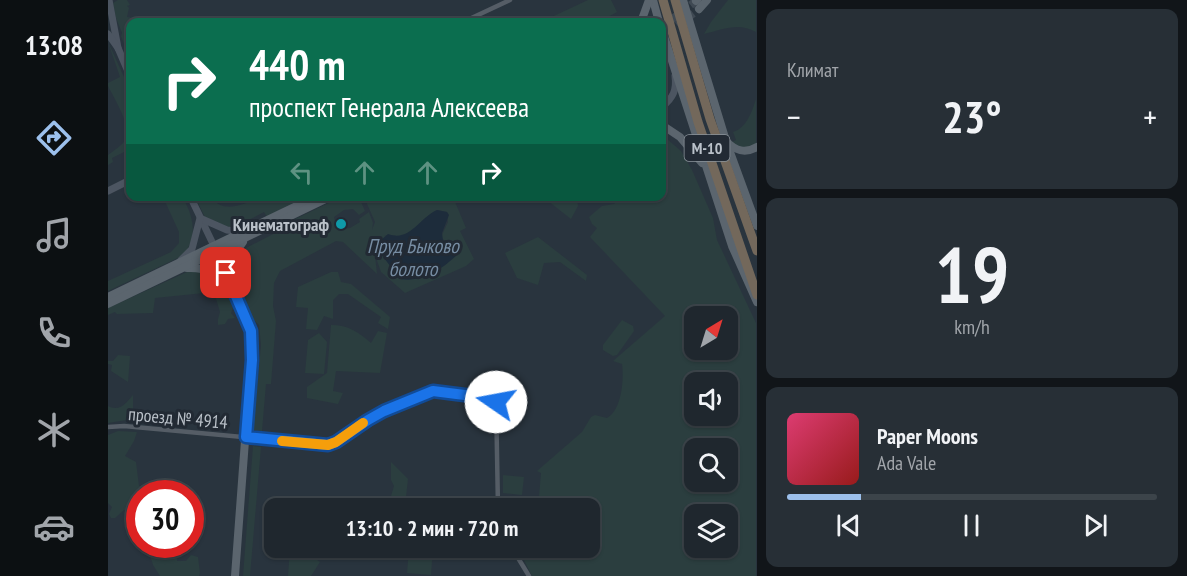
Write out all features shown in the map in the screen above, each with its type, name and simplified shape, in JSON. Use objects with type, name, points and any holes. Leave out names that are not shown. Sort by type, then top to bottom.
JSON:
[{"type":"highway","name":"М-10","points":[[663,0],[698,122],[756,295]]},
{"type":"highway","name":"М-10","points":[[675,0],[710,118],[756,251]]},
{"type":"main road","points":[[109,0],[117,48]]},
{"type":"main road","points":[[643,18],[651,0]]},
{"type":"main road","points":[[651,0],[658,18]]},
{"type":"main road","points":[[683,0],[726,141],[756,226]]},
{"type":"main road","points":[[697,3],[707,0]]},
{"type":"main road","points":[[108,34],[126,67]]},
{"type":"main road","name":"М-10","points":[[666,44],[732,246],[756,302]]},
{"type":"main road","points":[[666,103],[672,97],[676,87],[673,68]]},
{"type":"main road","points":[[666,129],[687,144],[708,172]]},
{"type":"main road","points":[[726,141],[736,150],[746,152],[756,147]]},
{"type":"main road","points":[[108,191],[126,182]]},
{"type":"main road","points":[[192,201],[249,324],[252,346],[235,576]]},
{"type":"main road","points":[[108,304],[183,268],[308,201]]},
{"type":"main road","points":[[200,218],[244,235],[321,201]]},
{"type":"main road","points":[[108,297],[182,259],[192,249],[200,218]]},
{"type":"main road","points":[[236,293],[231,271],[244,235]]},
{"type":"main road","points":[[163,270],[216,249]]},
{"type":"main road","points":[[183,268],[201,268],[214,273],[236,293]]},
{"type":"street","points":[[472,18],[510,0]]},
{"type":"street","name":"проезд № 4914","points":[[108,427],[124,426],[328,445],[384,411],[433,391],[496,399],[498,498]]},
{"type":"street","points":[[518,558],[529,576]]},
{"type":"shaded area","points":[[118,0],[127,0],[130,5],[127,6],[129,8],[127,17],[135,18],[126,18],[126,49],[121,36],[113,3]]},
{"type":"shaded area","points":[[588,0],[611,0],[617,12],[606,18],[550,18]]},
{"type":"shaded area","points":[[728,0],[756,0],[756,32],[737,27],[704,34]]},
{"type":"shaded area","points":[[108,42],[126,81],[126,124],[108,86],[108,83],[120,77]]},
{"type":"shaded area","points":[[756,99],[756,144],[747,149],[734,145],[732,142],[736,140],[733,132],[745,123]]},
{"type":"shaded area","points":[[126,139],[126,151],[112,158],[113,162],[108,165],[108,155]]},
{"type":"shaded area","points":[[667,139],[681,151],[713,218],[717,240],[756,323],[756,576],[532,576],[523,558],[600,558],[600,498],[539,498],[541,473],[537,471],[582,432],[591,417],[595,415],[607,418],[612,414],[619,401],[623,378],[622,364],[613,361],[665,316],[590,237],[597,228],[589,217],[602,206],[614,204],[617,201],[666,201]]},
{"type":"shaded area","points":[[165,201],[184,201],[187,206],[192,219],[193,232],[187,250],[182,256],[108,291],[108,281],[171,252],[179,243],[179,232]]},
{"type":"shaded area","points":[[197,201],[215,201],[232,207],[252,201],[297,201],[267,217],[264,212],[237,226],[237,231],[205,217]]},
{"type":"shaded area","points":[[333,201],[361,201],[365,211],[359,215],[353,209],[344,210],[334,217],[339,229],[350,228],[360,222],[359,219],[369,212],[373,223],[372,230],[375,222],[366,201],[455,201],[466,228],[460,231],[474,259],[466,266],[405,293],[381,272],[375,255],[377,274],[343,242],[336,241],[280,271],[274,283],[273,306],[276,321],[271,384],[266,384],[262,431],[253,430],[261,345],[259,325],[251,317],[234,272],[235,262],[246,248],[279,231],[279,227]],"holes":[[[437,210],[447,212],[448,222],[441,237],[446,242],[384,236],[406,235]]]},
{"type":"shaded area","points":[[548,201],[577,201],[578,206],[571,219]]},
{"type":"shaded area","points":[[538,237],[587,275],[586,281],[560,262],[544,263],[538,285],[517,278],[505,253]]},
{"type":"shaded area","points":[[195,271],[211,275],[225,285],[236,301],[231,313],[235,318],[218,325],[220,312],[214,292],[155,298],[153,313],[117,314],[115,312],[108,315],[108,308],[187,272]]},
{"type":"shaded area","points":[[331,272],[338,272],[341,282],[351,284],[390,317],[388,329],[378,323],[381,317],[348,294],[339,294],[333,300],[333,319],[324,316],[317,330],[306,329],[308,308],[296,307],[298,287]]},
{"type":"shaded area","points":[[622,320],[633,326],[634,331],[617,355],[613,356],[603,350],[603,345]]},
{"type":"shaded area","points":[[331,325],[353,330],[371,343],[378,331],[387,333],[380,373],[336,371],[333,391],[343,393],[338,404],[307,398],[307,387],[327,373]]},
{"type":"shaded area","points":[[319,333],[327,342],[324,374],[305,373],[308,340]]},
{"type":"shaded area","points":[[118,355],[130,356],[128,382],[111,371],[112,365],[108,364],[108,361],[113,361]]},
{"type":"shaded area","points":[[133,395],[133,419],[108,423],[108,406],[119,408]]},
{"type":"shaded area","points":[[118,431],[137,432],[125,456],[136,462],[138,480],[126,480],[126,512],[124,510],[115,518],[111,518],[109,514],[112,507],[108,503],[108,435]]},
{"type":"shaded area","points":[[253,446],[261,447],[250,576],[243,576]]},
{"type":"shaded area","points":[[391,462],[408,479],[406,497],[391,496],[394,486],[391,480]]},
{"type":"shaded area","points":[[503,475],[524,477],[522,495],[503,493]]},
{"type":"shaded area","points":[[151,558],[178,558],[177,561],[186,561],[188,558],[198,558],[200,573],[199,576],[160,576]]},
{"type":"shaded area","points":[[289,558],[315,558],[320,562],[311,576],[288,576]]},
{"type":"shaded area","points":[[408,558],[432,558],[431,575],[407,573]]},
{"type":"water","name":"Пруд Быково болото","points":[[437,210],[447,212],[449,215],[442,233],[443,241],[458,242],[462,248],[460,252],[433,273],[417,279],[400,279],[384,258],[381,240],[388,234],[396,236],[408,232]]},
{"type":"tunnel","points":[[666,24],[696,1]]},
{"type":"tunnel","points":[[668,33],[699,9]]},
{"type":"slow traffic","points":[[282,441],[328,445],[349,434],[363,423]]},
{"type":"place","name":"Кинематограф","points":[[341,224]]},
{"type":"route","points":[[226,273],[251,331],[252,360],[246,437],[328,445],[384,411],[433,391],[496,399],[496,402]]}]
